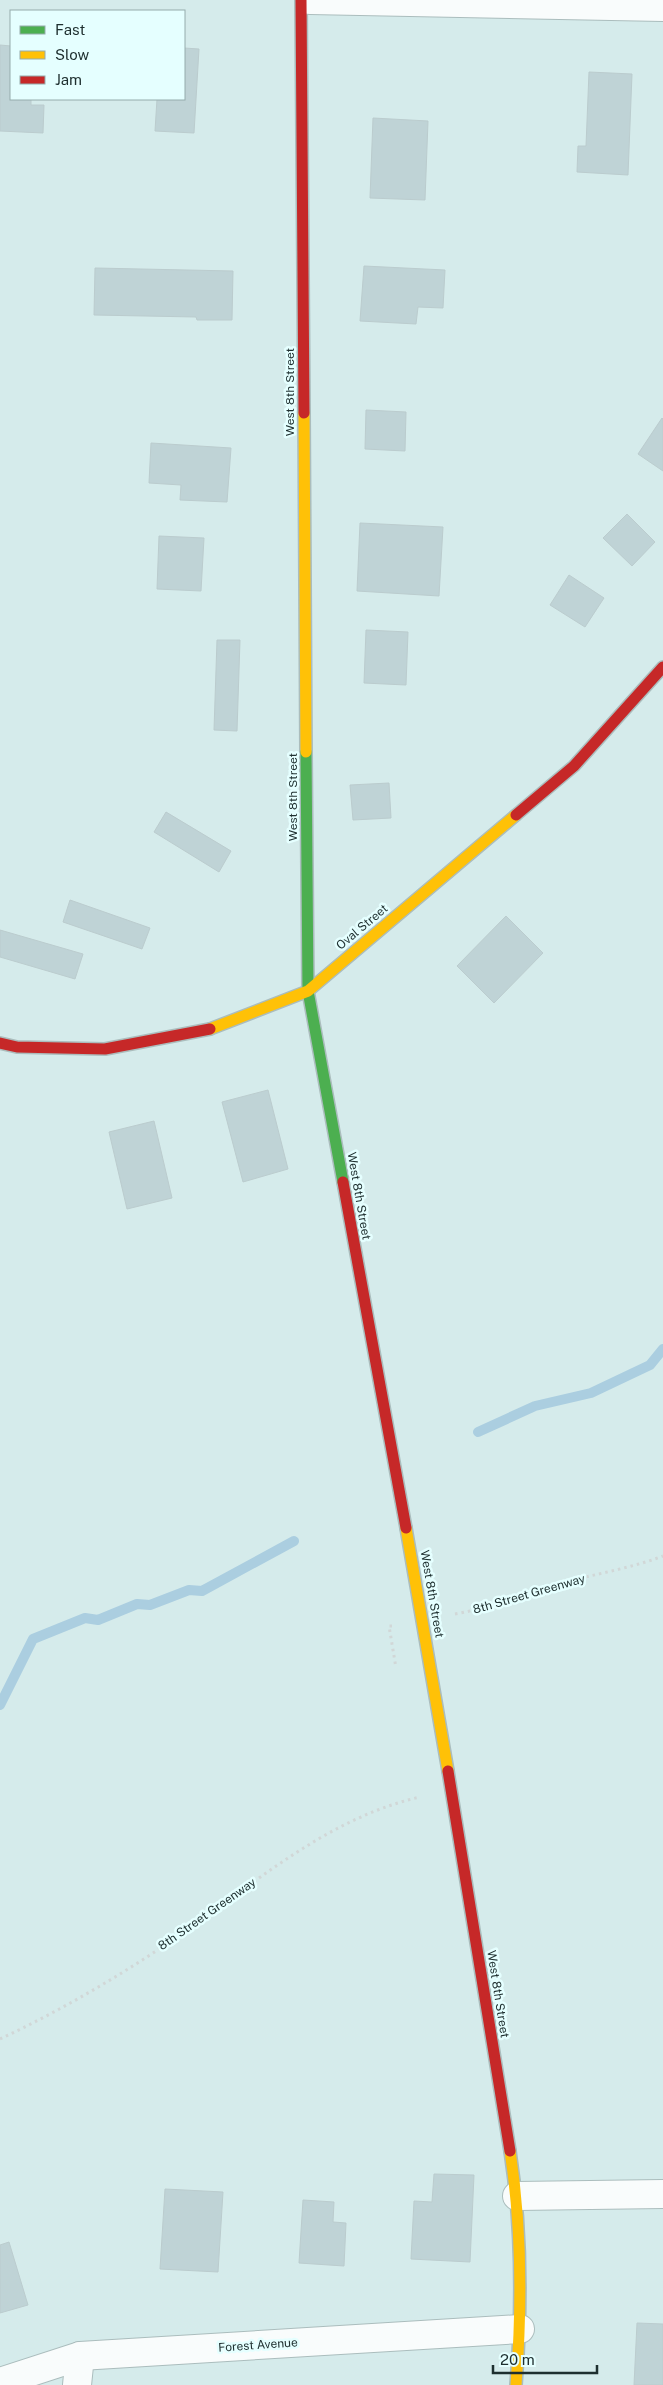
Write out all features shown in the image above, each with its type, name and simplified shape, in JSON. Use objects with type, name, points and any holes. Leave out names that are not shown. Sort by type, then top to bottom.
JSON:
[{"type":"street","name":"West 8th Street","points":[[301,0],[308,991],[423,1620],[517,2196],[520,2328],[516,2385]]},
{"type":"street","points":[[310,0],[663,7]]},
{"type":"street","name":"Oval Street","points":[[0,1043],[17,1047],[105,1049],[202,1032],[308,991],[574,766],[663,667]]},
{"type":"street","points":[[517,2196],[663,2194]]},
{"type":"street","name":"Forest Avenue","points":[[0,2382],[80,2356],[520,2328]]},
{"type":"street","points":[[77,2385],[80,2356]]},
{"type":"path","name":"8th Street Greenway","points":[[423,1620],[480,1610],[550,1586],[644,1563],[663,1556]]},
{"type":"path","name":"8th Street Greenway","points":[[0,2039],[94,1989],[189,1928],[282,1861],[314,1841],[359,1818],[418,1797]]},
{"type":"building","points":[[0,45],[10,46],[10,100],[31,100],[31,105],[44,105],[43,133],[0,131]]},
{"type":"building","points":[[185,48],[199,49],[194,133],[155,131],[157,100],[185,100]]},
{"type":"building","points":[[589,72],[632,74],[628,175],[577,172],[578,146],[586,146]]},
{"type":"building","points":[[373,118],[428,121],[425,200],[370,198]]},
{"type":"building","points":[[364,266],[445,270],[443,308],[418,307],[416,324],[360,321]]},
{"type":"building","points":[[95,268],[233,271],[232,320],[197,320],[196,317],[94,315]]},
{"type":"building","points":[[366,410],[406,412],[405,451],[365,449]]},
{"type":"building","points":[[663,419],[663,471],[638,454]]},
{"type":"building","points":[[151,443],[231,448],[227,502],[180,500],[181,485],[149,483]]},
{"type":"building","points":[[627,514],[655,542],[632,566],[603,538]]},
{"type":"building","points":[[360,523],[443,527],[439,596],[357,591]]},
{"type":"building","points":[[159,536],[204,538],[201,591],[157,589]]},
{"type":"building","points":[[569,575],[604,598],[585,627],[550,605]]},
{"type":"building","points":[[366,630],[408,632],[406,685],[364,683]]},
{"type":"building","points":[[217,640],[240,640],[237,731],[214,730]]},
{"type":"building","points":[[389,783],[391,818],[353,820],[350,785]]},
{"type":"building","points":[[166,812],[231,851],[219,872],[154,832]]},
{"type":"building","points":[[70,900],[150,928],[142,949],[63,922]]},
{"type":"building","points":[[506,916],[543,953],[494,1003],[457,966]]},
{"type":"building","points":[[0,930],[83,954],[75,979],[0,957]]},
{"type":"building","points":[[268,1090],[288,1169],[243,1182],[222,1102]]},
{"type":"building","points":[[154,1121],[172,1198],[127,1209],[109,1132]]},
{"type":"building","points":[[434,2174],[474,2175],[470,2262],[411,2259],[414,2201],[432,2202]]},
{"type":"building","points":[[165,2189],[223,2192],[218,2272],[160,2269]]},
{"type":"building","points":[[303,2200],[334,2202],[333,2222],[346,2223],[344,2266],[299,2263]]},
{"type":"building","points":[[9,2242],[28,2305],[0,2313],[0,2245]]},
{"type":"building","points":[[637,2323],[663,2324],[663,2385],[634,2385]]},
{"type":"waterway","points":[[478,1432],[535,1406],[591,1393],[650,1365],[663,1349]]},
{"type":"waterway","points":[[0,1705],[33,1639],[85,1618],[98,1620],[137,1604],[150,1605],[189,1590],[202,1591],[294,1541]]},
{"type":"traffic: fast","points":[[306,752],[308,991],[343,1182]]},
{"type":"traffic: slow","points":[[304,413],[306,752]]},
{"type":"traffic: slow","points":[[210,1029],[308,991],[516,815]]},
{"type":"traffic: slow","points":[[406,1528],[448,1771]]},
{"type":"traffic: slow","points":[[510,2151],[517,2209],[520,2268],[516,2385]]},
{"type":"traffic: jam","points":[[301,0],[304,413]]},
{"type":"traffic: jam","points":[[516,815],[574,766],[663,667]]},
{"type":"traffic: jam","points":[[0,1043],[17,1047],[105,1049],[210,1029]]},
{"type":"traffic: jam","points":[[343,1182],[406,1528]]},
{"type":"traffic: jam","points":[[448,1771],[510,2151]]}]
